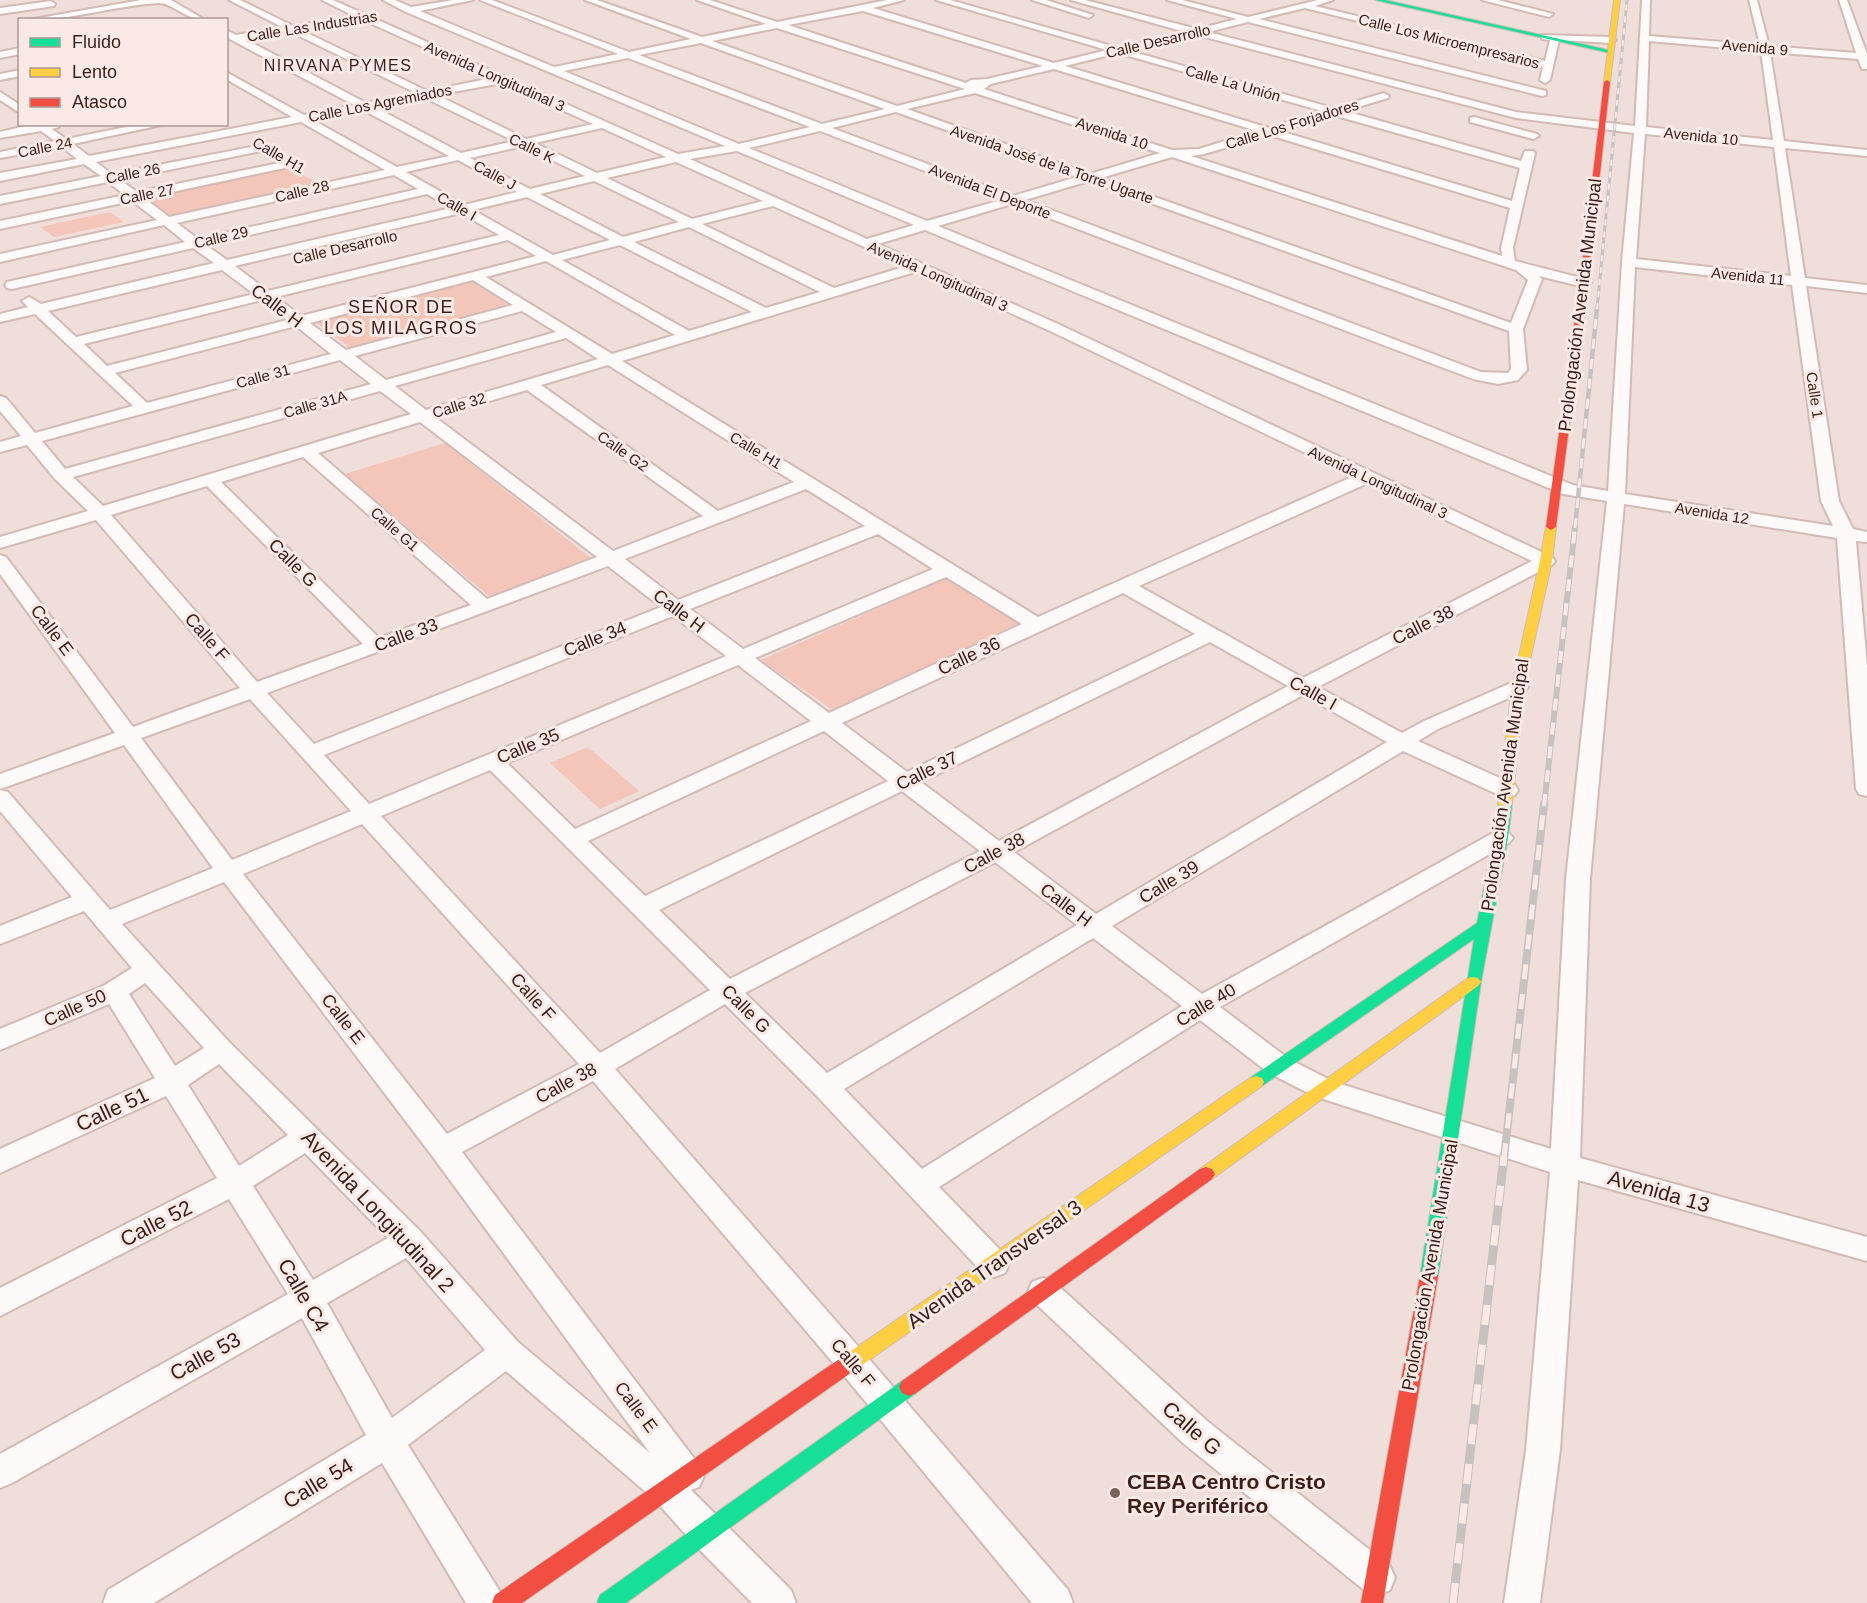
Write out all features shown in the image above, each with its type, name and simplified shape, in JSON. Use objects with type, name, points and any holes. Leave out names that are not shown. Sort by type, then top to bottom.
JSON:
[{"type":"main road","points":[[1378,0],[1611,46]]},
{"type":"main road","name":"Prolongación Avenida Municipal","points":[[1374,1591],[1453,1129],[1473,982],[1501,838],[1518,687],[1546,561],[1558,484],[1617,0]]},
{"type":"main road","name":"Avenida Transversal 3","points":[[503,1603],[1484,925]]},
{"type":"main road","points":[[608,1603],[1473,982]]},
{"type":"street","points":[[94,0],[118,14]]},
{"type":"street","points":[[45,18],[158,0]]},
{"type":"street","points":[[164,0],[197,18]]},
{"type":"street","name":"Calle K","points":[[233,0],[600,181],[833,292]]},
{"type":"street","name":"Avenida Longitudinal 3","points":[[326,0],[1053,327],[1546,561]]},
{"type":"street","name":"Avenida 12","points":[[387,0],[796,172],[1579,492],[1867,537]]},
{"type":"street","name":"Calle Las Industrias","points":[[229,36],[293,29],[469,0]]},
{"type":"street","name":"Avenida El Deporte","points":[[484,0],[1478,376],[1498,379],[1513,377],[1519,370],[1518,324]]},
{"type":"street","name":"Avenida José de la Torre Ugarte","points":[[589,0],[878,103],[911,106],[1518,324]]},
{"type":"street","name":"Avenida José de la Torre Ugarte","points":[[610,0],[717,37],[1089,177]]},
{"type":"street","name":"Avenida 10","points":[[701,0],[961,84],[982,86],[1196,155],[1515,265],[1584,283]]},
{"type":"street","name":"Avenida 10","points":[[729,0],[1173,153]]},
{"type":"street","points":[[837,0],[1516,206]]},
{"type":"street","name":"Calle Los Agremiados","points":[[0,177],[231,127],[302,118],[900,0]]},
{"type":"street","name":"Calle La Unión","points":[[940,0],[1526,166]]},
{"type":"street","points":[[1036,0],[1127,25]]},
{"type":"street","points":[[1076,0],[1413,90],[1516,115]]},
{"type":"street","points":[[1171,0],[1542,93]]},
{"type":"street","name":"Calle Los Microempresarios","points":[[1278,0],[1549,65]]},
{"type":"street","name":"Calle Desarrollo","points":[[911,106],[1054,66],[1329,0]]},
{"type":"street","points":[[1486,0],[1550,10],[1549,65],[1516,206],[1501,246],[1515,265],[1535,279],[1518,324]]},
{"type":"street","points":[[1522,1603],[1543,1450],[1565,1165],[1578,879],[1616,497],[1629,262],[1641,130],[1646,0]]},
{"type":"street","name":"Calle 1","points":[[1753,0],[1765,48],[1830,501],[1846,534],[1867,789]]},
{"type":"street","points":[[1843,0],[1864,56],[1867,72]]},
{"type":"street","points":[[0,11],[66,2]]},
{"type":"street","name":"Calle Las Industrias","points":[[229,36],[352,12]]},
{"type":"street","points":[[1149,31],[1194,44]]},
{"type":"street","name":"Calle J","points":[[229,36],[530,194],[764,313]]},
{"type":"street","name":"Avenida 9","points":[[1643,38],[1864,56]]},
{"type":"street","points":[[0,55],[18,51]]},
{"type":"street","points":[[0,70],[18,67]]},
{"type":"street","points":[[0,77],[18,74]]},
{"type":"street","points":[[1447,79],[1464,74]]},
{"type":"street","name":"Calle I","points":[[228,76],[687,336]]},
{"type":"street","points":[[1413,90],[1436,83]]},
{"type":"street","name":"Calle Desarrollo","points":[[469,213],[530,194],[600,181],[822,128],[961,84]]},
{"type":"street","name":"Calle Los Forjadores","points":[[866,243],[1089,177],[1125,180],[1269,131],[1389,97],[1362,90]]},
{"type":"street","points":[[3,93],[18,107]]},
{"type":"street","name":"Calle Desarrollo","points":[[683,161],[723,140],[878,103]]},
{"type":"street","points":[[0,111],[18,108]]},
{"type":"street","points":[[1516,115],[1464,117],[1533,136]]},
{"type":"street","name":"Avenida 10","points":[[1516,115],[1867,153]]},
{"type":"street","name":"Calle 28","points":[[0,258],[603,125]]},
{"type":"street","points":[[0,135],[40,126]]},
{"type":"street","name":"Calle H","points":[[40,126],[1279,1066],[1324,1089],[1453,1129]]},
{"type":"street","name":"Calle 24","points":[[0,155],[151,126]]},
{"type":"street","name":"Calle H1","points":[[231,127],[331,185]]},
{"type":"street","name":"Calle 26","points":[[0,200],[266,147]]},
{"type":"street","name":"Calle Los Forjadores","points":[[1012,214],[1034,208],[1173,153],[1196,155]]},
{"type":"street","name":"Avenida 10","points":[[1196,155],[1347,198]]},
{"type":"street","name":"Calle 27","points":[[0,225],[134,197],[303,169]]},
{"type":"street","name":"Avenida José de la Torre Ugarte","points":[[1125,180],[1518,324]]},
{"type":"street","name":"Calle Desarrollo","points":[[0,327],[41,313],[229,269],[469,213],[543,200],[600,181]]},
{"type":"street","name":"Calle 29","points":[[12,285],[429,190]]},
{"type":"street","points":[[105,371],[773,202]]},
{"type":"street","points":[[927,239],[969,227]]},
{"type":"street","points":[[74,342],[510,236]]},
{"type":"street","points":[[885,252],[906,246]]},
{"type":"street","name":"Avenida 11","points":[[1629,262],[1867,289]]},
{"type":"street","name":"Calle 32","points":[[0,543],[918,267]]},
{"type":"street","points":[[0,273],[144,408]]},
{"type":"street","name":"Calle H1","points":[[475,276],[1037,624]]},
{"type":"street","name":"Calle 31","points":[[0,447],[526,306]]},
{"type":"street","name":"Calle Desarrollo","points":[[0,318],[41,313]]},
{"type":"street","name":"Calle 31A","points":[[62,475],[569,333]]},
{"type":"street","name":"Calle G2","points":[[528,384],[717,518]]},
{"type":"street","name":"Calle F","points":[[0,401],[62,475],[100,513],[253,690],[597,1067],[852,1362],[1056,1603]]},
{"type":"street","name":"Calle G1","points":[[306,451],[484,607]]},
{"type":"street","name":"Calle 36","points":[[572,839],[1037,624],[1367,477]]},
{"type":"street","name":"Calle G","points":[[210,480],[376,646]]},
{"type":"street","name":"Calle 33","points":[[0,782],[484,607],[809,482]]},
{"type":"street","name":"Calle 34","points":[[310,753],[881,526]]},
{"type":"street","name":"Calle E","points":[[0,561],[228,871],[443,1149],[677,1483]]},
{"type":"street","name":"Calle 38","points":[[443,1149],[597,1067],[728,991],[996,852],[1302,687],[1546,561]]},
{"type":"street","name":"Calle 35","points":[[107,921],[948,568]]},
{"type":"street","name":"Calle I","points":[[1124,586],[1402,742],[1507,790]]},
{"type":"street","name":"Calle 37","points":[[644,907],[1209,634]]},
{"type":"street","name":"Calle 39","points":[[825,1087],[1402,742],[1431,726],[1518,687]]},
{"type":"street","name":"Calle G","points":[[492,760],[825,1087],[994,1264]]},
{"type":"street","name":"Avenida Longitudinal 2","points":[[0,797],[148,970],[221,1050],[410,1241],[507,1352],[677,1483],[706,1532],[778,1603]]},
{"type":"street","name":"Calle 40","points":[[920,1185],[1200,1007],[1501,838]]},
{"type":"street","points":[[0,936],[88,900]]},
{"type":"street","name":"Calle 50","points":[[0,1040],[114,991],[148,970]]},
{"type":"street","name":"Calle C4","points":[[114,991],[173,1081],[308,1299],[387,1441],[486,1603]]},
{"type":"street","name":"Calle 51","points":[[0,1162],[173,1081],[221,1050]]},
{"type":"street","name":"Avenida 13","points":[[1453,1129],[1565,1165],[1867,1249]]},
{"type":"street","name":"Calle 52","points":[[0,1303],[236,1182],[308,1137]]},
{"type":"street","name":"Calle 53","points":[[0,1472],[410,1241]]},
{"type":"street","name":"Calle G","points":[[1043,1291],[1195,1432],[1374,1591]]},
{"type":"street","name":"Calle 54","points":[[122,1603],[387,1441],[507,1352]]},
{"type":"shaded area","points":[[287,167],[320,184],[172,216],[140,198]]},
{"type":"shaded area","points":[[110,212],[124,222],[54,237],[40,227]]},
{"type":"shaded area","points":[[472,280],[517,306],[353,350],[314,321]]},
{"type":"shaded area","points":[[445,443],[592,559],[490,597],[345,474]]},
{"type":"shaded area","points":[[947,578],[1019,623],[833,710],[761,660]]},
{"type":"shaded area","points":[[588,747],[639,791],[600,809],[550,763]]},
{"type":"railway","points":[[1597,309],[1627,0]]},
{"type":"railway","points":[[1575,528],[1597,308]]},
{"type":"railway","points":[[1544,806],[1575,527]]},
{"type":"railway","points":[[1504,1158],[1544,804]]},
{"type":"railway","points":[[1453,1603],[1504,1156]]},
{"type":"traffic: fast","points":[[1378,0],[1610,51]]},
{"type":"traffic: fast","points":[[1429,1276],[1473,982],[1501,838],[1505,804]]},
{"type":"traffic: fast","points":[[1256,1082],[1484,925]]},
{"type":"traffic: fast","points":[[608,1603],[909,1387]]},
{"type":"traffic: slow","points":[[1607,82],[1617,0]]},
{"type":"traffic: slow","points":[[1505,804],[1518,687],[1546,561],[1551,527]]},
{"type":"traffic: slow","points":[[1206,1174],[1473,982]]},
{"type":"traffic: slow","points":[[845,1366],[1256,1082]]},
{"type":"traffic: jam","points":[[1551,527],[1584,283],[1607,82]]},
{"type":"traffic: jam","points":[[909,1387],[1206,1174]]},
{"type":"traffic: jam","points":[[1372,1603],[1429,1276]]},
{"type":"traffic: jam","points":[[503,1603],[845,1366]]},
{"type":"place","name":"CEBA Centro Cristo Rey Periférico","points":[[1115,1493]]},
{"type":"district","name":"NIRVANA PYMES","points":[[338,65]]},
{"type":"district","name":"SEÑOR DE LOS MILAGROS","points":[[401,317]]}]
